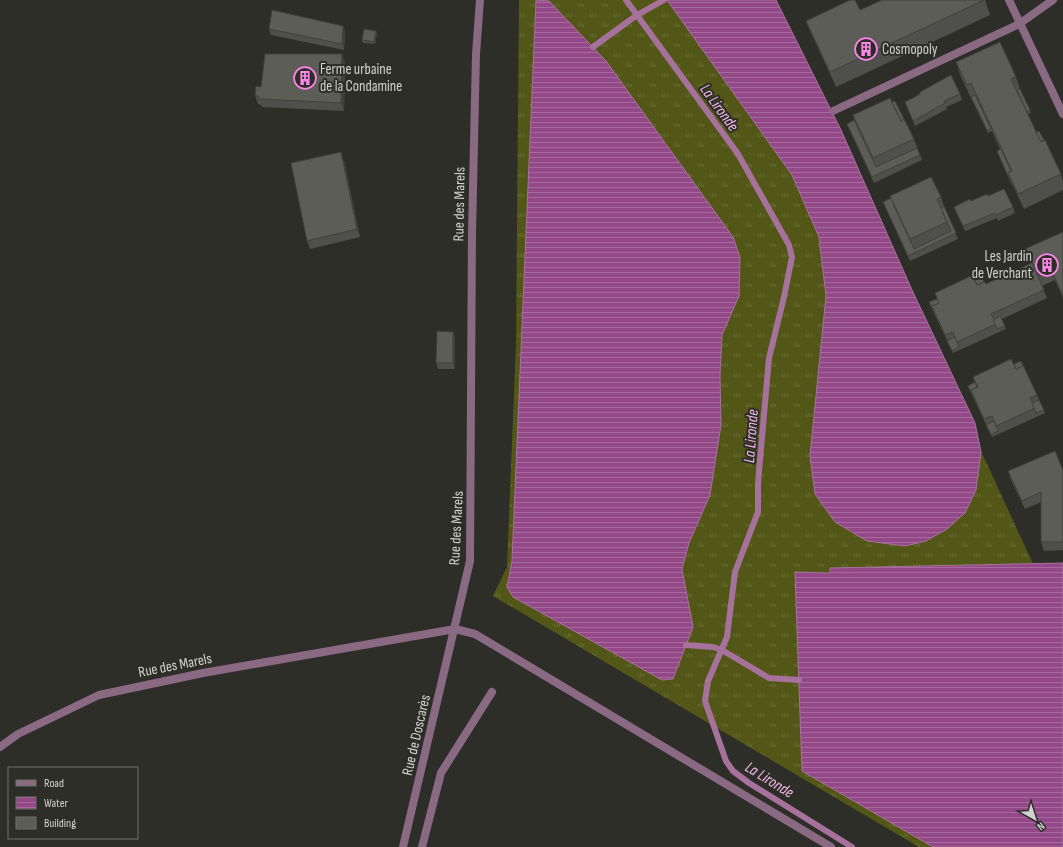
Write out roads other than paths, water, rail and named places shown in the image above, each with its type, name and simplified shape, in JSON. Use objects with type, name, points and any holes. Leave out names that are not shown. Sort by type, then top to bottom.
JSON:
[{"type":"street","name":"Rue des Marels","points":[[0,747],[18,734],[99,695],[203,673],[455,629],[470,561],[472,233],[476,54],[480,0]]},
{"type":"street","points":[[1009,0],[1019,24],[1063,114]]},
{"type":"street","points":[[833,112],[1019,24],[1053,0]]},
{"type":"street","name":"Rue de Doscarès","points":[[403,847],[455,629]]},
{"type":"street","points":[[455,629],[475,634],[831,847]]},
{"type":"street","points":[[422,847],[441,773],[492,692]]},
{"type":"water","points":[[536,0],[549,1],[606,61],[733,237],[740,257],[739,296],[722,335],[720,375],[721,425],[710,495],[689,543],[682,569],[693,627],[673,679],[662,680],[513,597],[507,587],[512,561]]},
{"type":"water","points":[[667,0],[776,0],[841,130],[912,290],[975,423],[981,452],[976,490],[965,513],[947,529],[926,541],[905,546],[867,541],[835,522],[815,494],[810,456],[826,296],[819,237],[792,175]]},
{"type":"water","points":[[1063,563],[1063,847],[933,847],[802,771],[795,572],[830,573],[830,568]]},
{"type":"waterway","name":"La Lironde","points":[[626,0],[738,154],[789,245],[792,257],[769,358],[758,483],[758,512],[735,572],[727,637],[708,681],[705,701],[726,761],[733,771],[749,783],[852,847]]},
{"type":"waterway","points":[[593,47],[637,15],[664,0]]},
{"type":"waterway","points":[[686,645],[713,647],[722,650],[769,678],[799,680]]},
{"type":"place","name":"Cosmopoly","points":[[866,49]]},
{"type":"place","name":"Ferme urbaine de la Condamine","points":[[305,78]]},
{"type":"place","name":"Les Jardin de Verchant","points":[[1047,265]]}]
